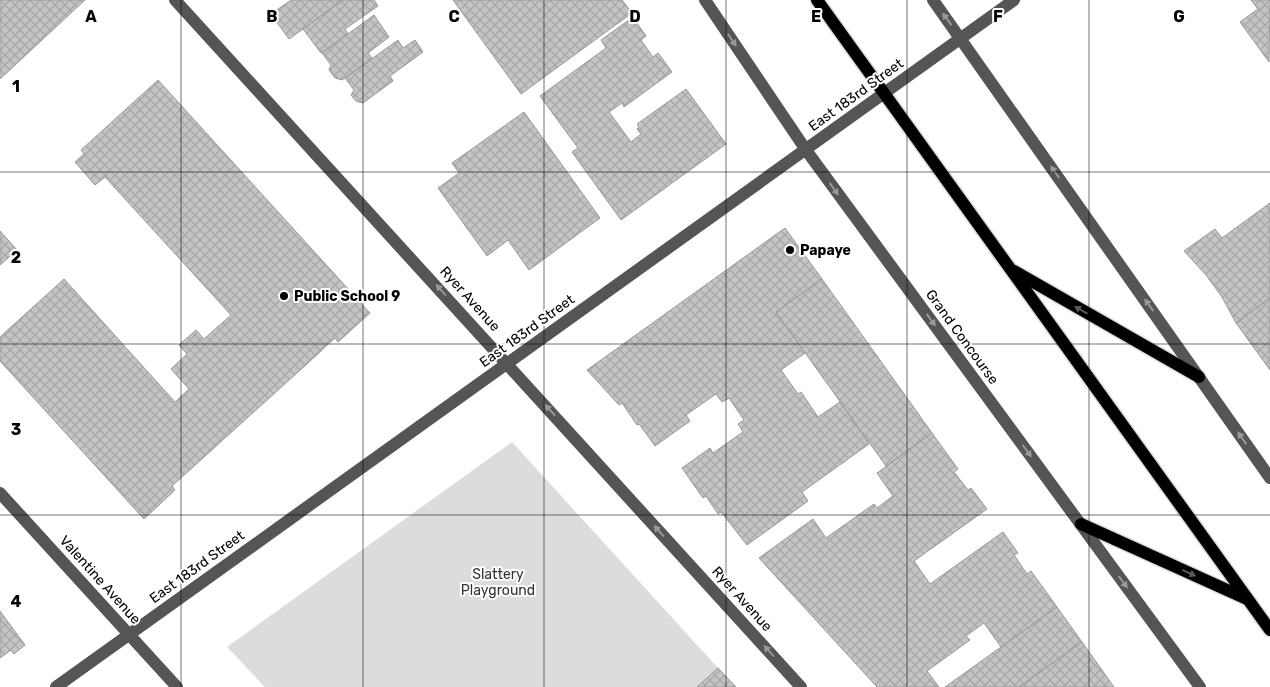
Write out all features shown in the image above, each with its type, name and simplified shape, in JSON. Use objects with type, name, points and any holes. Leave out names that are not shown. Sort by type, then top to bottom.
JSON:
[{"type":"main road","points":[[818,0],[1270,630]]},
{"type":"main road","points":[[1010,269],[1199,377]]},
{"type":"main road","points":[[1081,524],[1249,600]]},
{"type":"street","name":"Ryer Avenue","points":[[175,0],[508,363],[801,687]]},
{"type":"street","name":"Grand Concourse","points":[[705,0],[806,150],[1200,687]]},
{"type":"street","points":[[933,0],[1270,478]]},
{"type":"street","name":"East 183rd Street","points":[[56,687],[1014,0]]},
{"type":"street","name":"Valentine Avenue","points":[[0,493],[177,687]]},
{"type":"green space","name":"Slattery Playground","points":[[512,442],[718,668],[698,687],[265,687],[227,647]]},
{"type":"building","points":[[0,0],[85,0],[0,79]]},
{"type":"building","points":[[291,0],[343,0],[289,39],[271,14]]},
{"type":"building","points":[[343,0],[374,0],[378,6],[345,29],[348,34],[321,53],[303,29]]},
{"type":"building","points":[[453,0],[622,0],[632,13],[521,94]]},
{"type":"building","points":[[1251,0],[1270,0],[1269,62],[1240,22],[1258,9]]},
{"type":"building","points":[[374,15],[389,37],[368,53],[372,58],[342,80],[335,78],[329,70],[331,65],[322,53]]},
{"type":"building","points":[[633,17],[646,36],[641,40],[653,57],[658,53],[672,72],[624,107],[622,103],[609,112],[631,142],[641,134],[637,129],[639,127],[637,124],[686,89],[726,144],[621,220],[572,152],[578,148],[540,96],[606,48],[601,40]]},
{"type":"building","points":[[398,40],[403,48],[415,40],[423,52],[390,76],[393,81],[363,103],[356,101],[351,95],[354,90],[345,78]]},
{"type":"building","name":"Public School 9","points":[[158,80],[370,313],[338,342],[335,338],[172,486],[175,490],[144,519],[0,361],[0,337],[64,279],[175,402],[189,389],[171,369],[187,354],[179,345],[196,330],[204,339],[231,315],[105,177],[95,185],[75,162],[84,154],[81,150]]},
{"type":"building","points":[[524,112],[600,218],[529,270],[508,240],[487,256],[438,188],[459,173],[452,163]]},
{"type":"building","points":[[1270,203],[1270,298],[1236,323],[1222,297],[1206,275],[1184,251],[1215,229],[1222,238]]},
{"type":"building","points":[[785,228],[822,279],[776,312],[805,353],[781,370],[798,394],[801,392],[818,417],[840,402],[869,444],[802,492],[808,501],[747,545],[721,512],[718,514],[706,496],[703,498],[682,468],[710,448],[713,453],[743,432],[738,424],[744,420],[729,398],[722,402],[716,394],[686,415],[690,421],[655,446],[622,403],[619,405],[587,370]]},
{"type":"building","points":[[0,231],[17,250],[0,265]]},
{"type":"building","points":[[822,279],[932,433],[886,466],[776,312]]},
{"type":"building","points":[[1270,298],[1270,370],[1236,323]]},
{"type":"building","points":[[932,433],[958,469],[954,472],[968,490],[971,488],[987,509],[914,561],[930,584],[1003,532],[1018,553],[1014,555],[1027,574],[1031,571],[1057,607],[1001,647],[984,623],[966,636],[970,640],[927,671],[939,687],[877,687],[759,558],[813,519],[826,538],[874,504],[877,508],[893,496],[877,473]]},
{"type":"building","points":[[1057,607],[1082,642],[1019,687],[945,687]]},
{"type":"building","points":[[0,611],[25,645],[14,654],[11,650],[0,658]]},
{"type":"building","points":[[1082,642],[1114,687],[1019,687]]},
{"type":"building","points":[[718,668],[736,687],[697,687]]},
{"type":"place","name":"Papaye","points":[[790,250]]},
{"type":"place","name":"Public School 9","points":[[284,296]]}]
